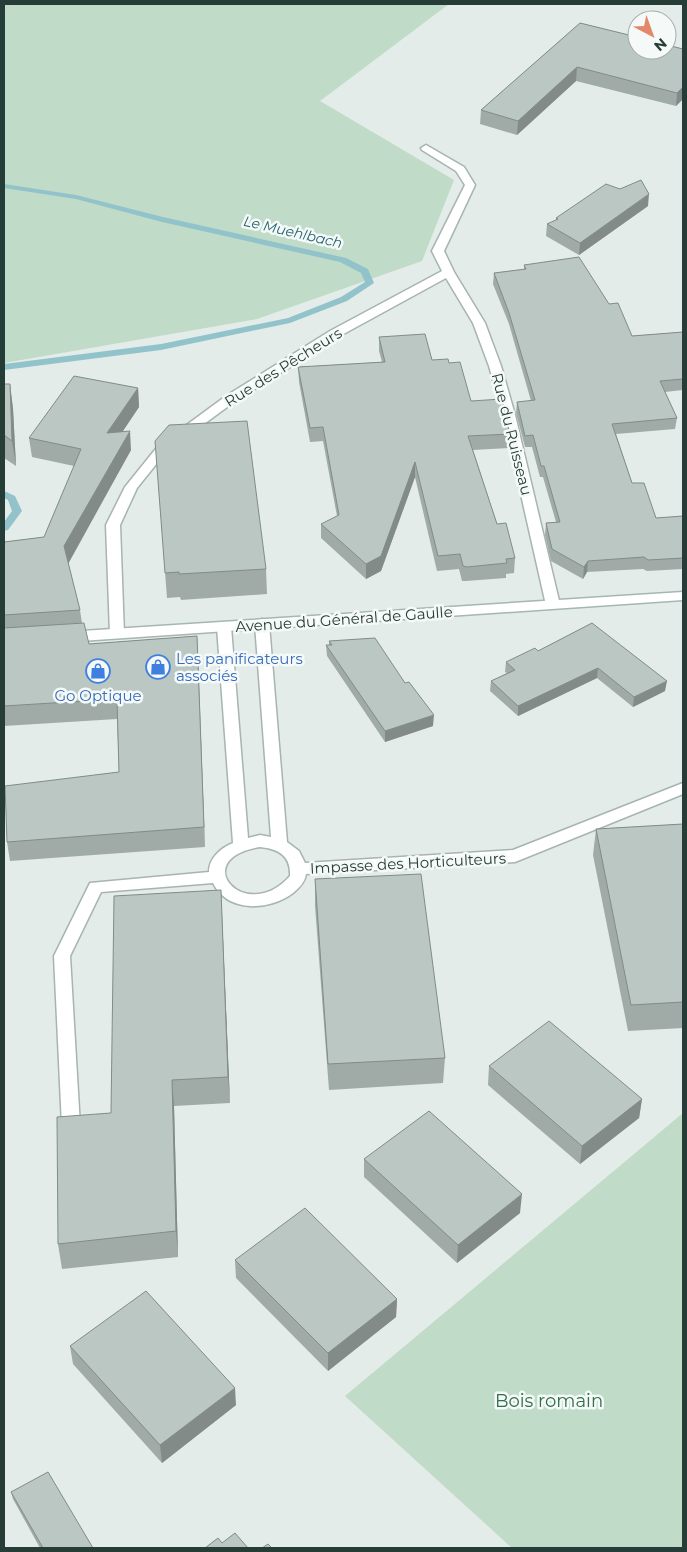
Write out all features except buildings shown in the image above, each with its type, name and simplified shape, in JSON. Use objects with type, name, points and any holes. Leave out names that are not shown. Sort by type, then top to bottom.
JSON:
[{"type":"street","points":[[426,148],[460,168],[470,184],[438,251],[448,272]]},
{"type":"street","name":"Rue du Ruisseau","points":[[448,272],[479,323],[496,366],[553,604]]},
{"type":"street","name":"Rue des Pêcheurs","points":[[117,634],[113,525],[130,487],[162,449],[230,400],[334,334],[448,272]]},
{"type":"street","name":"Avenue du Général de Gaulle","points":[[54,638],[683,596]]},
{"type":"street","points":[[71,1126],[62,956],[96,887],[217,877],[220,861],[224,854],[241,844],[260,841],[279,844],[262,624]]},
{"type":"street","points":[[224,627],[241,844]]},
{"type":"street","name":"Impasse des Horticulteurs","points":[[299,869],[514,856],[683,788]]},
{"type":"street","name":"Impasse des Horticulteurs","points":[[217,877],[221,885],[228,892],[249,900],[262,900],[285,893],[298,878],[299,869],[294,855],[279,844]]},
{"type":"green space","points":[[4,4],[449,4],[320,101],[454,180],[422,261],[257,319],[4,363]]},
{"type":"green space","name":"Bois romain","points":[[683,1113],[683,1548],[512,1548],[345,1396]]},
{"type":"waterway","name":"Le Muehlbach","points":[[4,186],[76,197],[162,219],[343,260],[365,271],[370,283],[344,299],[290,320],[161,347],[4,367]]},
{"type":"waterway","name":"Le Muehlbach","points":[[4,494],[12,498],[17,511],[4,528]]},
{"type":"place","name":"Les panificateurs associés","points":[[158,667]]},
{"type":"place","name":"Go Optique","points":[[98,671]]}]
